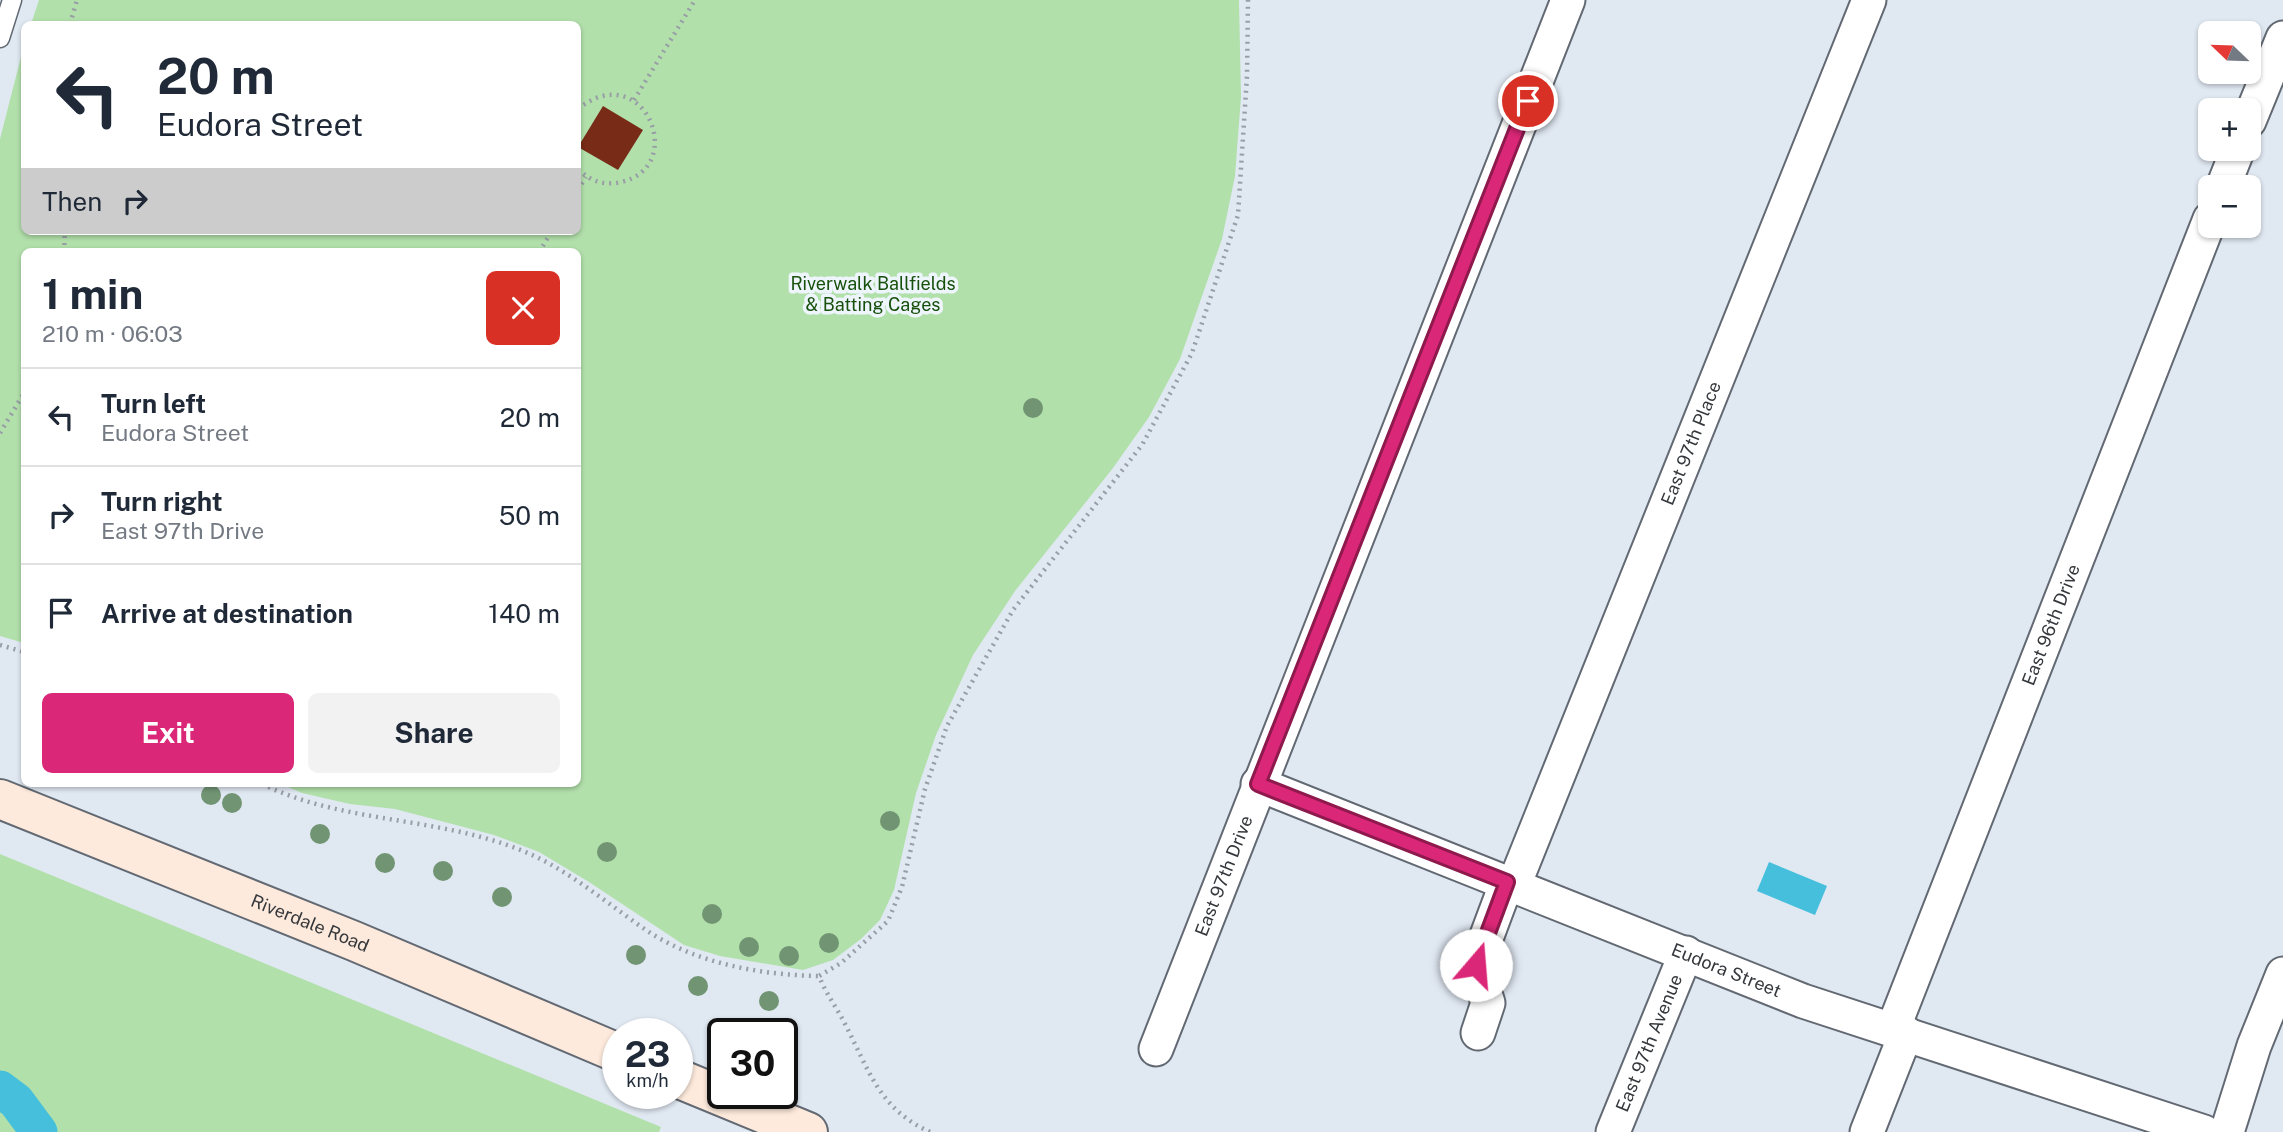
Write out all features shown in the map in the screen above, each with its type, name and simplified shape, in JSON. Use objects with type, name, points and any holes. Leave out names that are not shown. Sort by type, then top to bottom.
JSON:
[{"type":"street","name":"East 97th Drive","points":[[1156,1049],[1568,0]]},
{"type":"street","name":"East 97th Place","points":[[1478,1033],[1488,1003],[1476,965],[1869,0]]},
{"type":"street","points":[[2258,98],[2283,38]]},
{"type":"street","name":"East 96th Drive","points":[[1867,1132],[1899,1031],[2203,238]]},
{"type":"street","name":"Eudora Street","points":[[1258,784],[1803,1001],[2204,1132]]},
{"type":"street","name":"Riverdale Road","points":[[0,799],[354,942],[602,1046]]},
{"type":"street","name":"East 97th Avenue","points":[[1613,1132],[1686,953]]},
{"type":"street","points":[[2227,1132],[2254,1046],[2283,974]]},
{"type":"street","points":[[693,1085],[808,1132]]},
{"type":"lane","points":[[0,38],[12,0]]},
{"type":"path","points":[[71,21],[77,0]]},
{"type":"path","points":[[634,100],[695,0]]},
{"type":"path","points":[[268,787],[290,798],[343,812],[440,825],[523,851],[556,868],[645,930],[681,950],[714,962],[794,976],[820,976],[841,963],[888,921],[902,887],[925,789],[947,726],[1013,610],[1142,445],[1192,353],[1237,215],[1247,76],[1248,0]]},
{"type":"path","points":[[581,107],[589,100],[604,95],[634,100],[652,122],[655,150],[649,163],[639,174],[613,184],[586,177],[581,172]]},
{"type":"path","points":[[581,185],[586,177]]},
{"type":"path","points":[[0,433],[21,398]]},
{"type":"path","points":[[0,645],[21,651]]},
{"type":"path","points":[[820,976],[865,1069],[891,1107],[909,1122],[930,1132]]},
{"type":"green space","name":"Riverwalk Ballfields & Batting Cages","points":[[39,0],[1239,0],[1241,97],[1235,176],[1222,239],[1180,359],[1149,417],[1113,468],[1015,591],[973,655],[936,735],[916,793],[894,890],[880,920],[861,939],[833,960],[803,970],[720,956],[684,945],[539,852],[494,835],[395,809],[350,804],[288,787],[581,787],[581,248],[21,248],[21,642],[0,636],[0,139],[21,57],[21,235],[581,235],[581,21],[32,21]]},
{"type":"green space","points":[[0,854],[602,1103],[602,1109],[617,1109],[661,1127],[659,1132],[0,1132]]},
{"type":"water","points":[[1769,862],[1827,886],[1815,915],[1757,891]]},
{"type":"building","points":[[603,106],[643,130],[618,170],[581,149],[581,142]]},
{"type":"waterway","points":[[0,1089],[16,1101],[39,1132]]},
{"type":"route","points":[[1476,965],[1479,950],[1507,882],[1258,784],[1528,101]]}]
